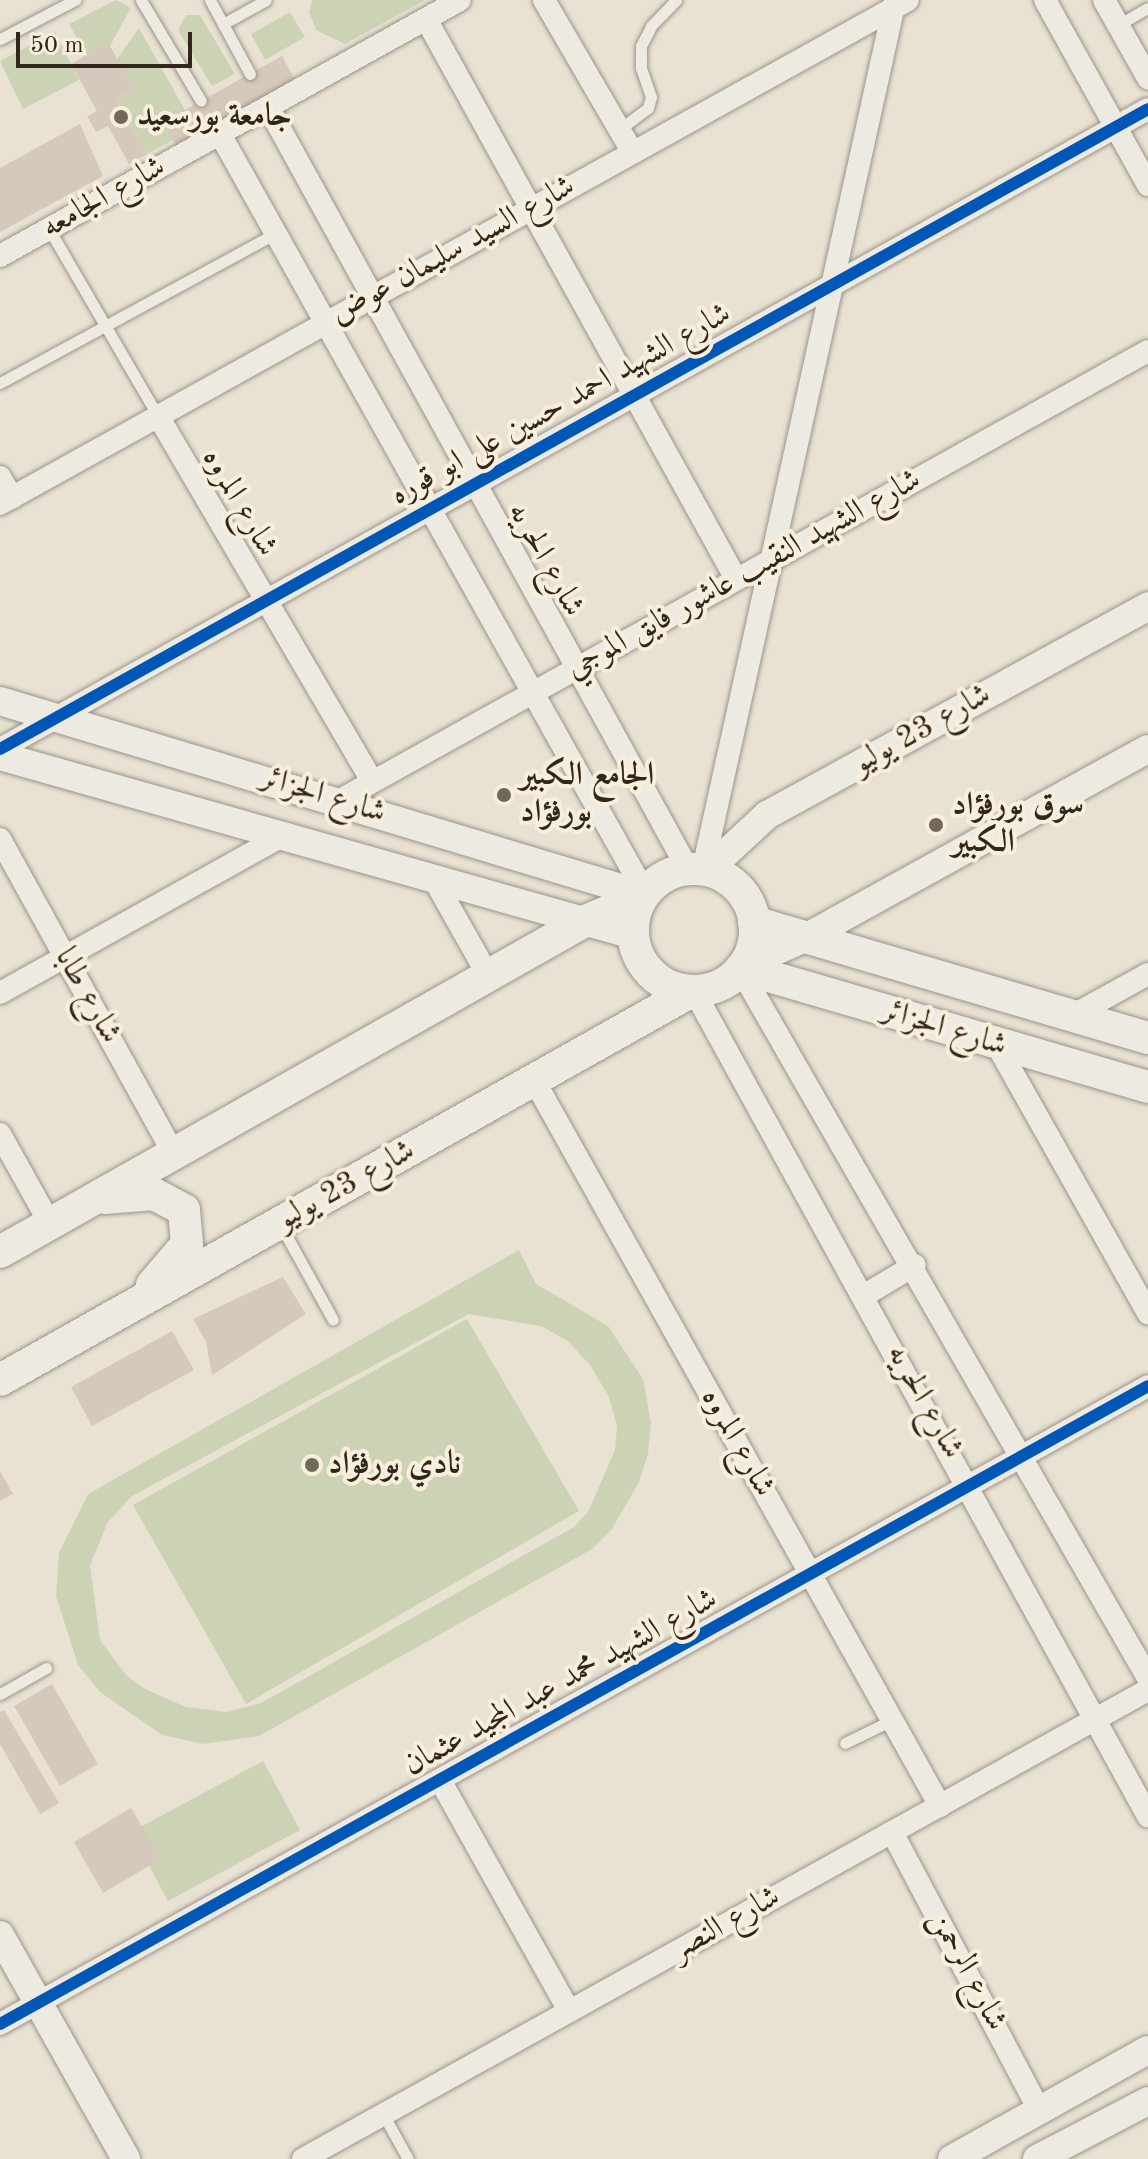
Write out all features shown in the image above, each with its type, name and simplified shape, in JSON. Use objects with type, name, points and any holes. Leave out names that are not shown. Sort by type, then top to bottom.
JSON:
[{"type":"main road","points":[[0,1252],[583,922],[644,895],[664,876],[700,870],[744,895],[754,922],[753,945],[741,968],[727,981],[693,991],[652,974],[633,935],[644,895]]},
{"type":"main road","name":"شارع الجزائر","points":[[754,922],[1148,1038]]},
{"type":"main road","name":"شارع الجزائر","points":[[741,968],[1148,1087]]},
{"type":"main road","name":"شارع 23 يوليو","points":[[0,1380],[693,991]]},
{"type":"main road","points":[[93,1199],[165,1196],[188,1221],[182,1253],[134,1305]]},
{"type":"street","name":"شارع الجامعه","points":[[0,256],[460,0]]},
{"type":"street","points":[[544,0],[632,151]]},
{"type":"street","points":[[1045,0],[1148,185]]},
{"type":"street","points":[[1104,0],[1148,78]]},
{"type":"street","points":[[700,870],[899,3]]},
{"type":"street","name":"شارع السيد سليمان عوض","points":[[6,501],[899,3]]},
{"type":"street","points":[[426,19],[736,579]]},
{"type":"street","name":"شارع الحريه","points":[[267,105],[369,298],[576,669],[700,870]]},
{"type":"street","name":"شارع الشهيد احمد حسين على ابو قوره","points":[[0,749],[472,483],[1148,109]]},
{"type":"street","points":[[219,132],[644,895]]},
{"type":"street","name":"شارع الشهيد النقيب عاشور فايق الموجي","points":[[340,800],[1148,351]]},
{"type":"street","name":"شارع المروه","points":[[158,416],[372,781]]},
{"type":"street","points":[[0,477],[6,501]]},
{"type":"street","name":"شارع 23 يوليو","points":[[700,870],[767,815],[1148,606]]},
{"type":"street","name":"شارع الجزائر","points":[[0,701],[340,800],[644,895]]},
{"type":"street","points":[[741,968],[807,937],[1148,749]]},
{"type":"street","name":"شارع الجزائر","points":[[0,756],[436,883],[633,935]]},
{"type":"street","points":[[0,993],[280,837]]},
{"type":"street","name":"شارع طابا","points":[[0,839],[174,1154]]},
{"type":"street","points":[[436,883],[489,977]]},
{"type":"street","name":"شارع الحريه","points":[[741,968],[915,1265],[1148,1678]]},
{"type":"street","points":[[1072,1016],[1148,974]]},
{"type":"street","name":"شارع الحريه","points":[[693,991],[865,1295],[1148,1816]]},
{"type":"street","points":[[997,1045],[1148,1313]]},
{"type":"street","name":"شارع المروه","points":[[534,1080],[940,1806]]},
{"type":"street","points":[[0,1134],[50,1224]]},
{"type":"street","points":[[865,1295],[915,1265]]},
{"type":"street","name":"شارع الشهيد محمد عبد المجيد عثمان","points":[[0,2024],[1148,1386]]},
{"type":"street","name":"شارع النصر","points":[[303,2159],[1148,1690]]},
{"type":"street","points":[[440,1780],[569,2011]]},
{"type":"street","name":"شارع الرحمن","points":[[892,1832],[1040,2111]]},
{"type":"street","points":[[0,1935],[126,2159]]},
{"type":"street","points":[[952,2159],[1148,2050]]},
{"type":"street","points":[[1037,2159],[1061,2152],[1148,2101]]},
{"type":"lane","points":[[0,39],[75,0]]},
{"type":"lane","points":[[141,0],[201,101]]},
{"type":"lane","points":[[210,0],[250,74]]},
{"type":"lane","points":[[223,24],[266,0]]},
{"type":"lane","points":[[620,129],[648,108],[651,97],[641,68],[641,46],[651,26],[676,0]]},
{"type":"lane","points":[[1118,25],[1148,8]]},
{"type":"lane","name":"شارع المروه","points":[[49,229],[158,416]]},
{"type":"lane","points":[[0,383],[276,233]]},
{"type":"lane","points":[[279,1224],[333,1320]]},
{"type":"lane","points":[[0,1694],[46,1668]]},
{"type":"lane","points":[[845,1743],[892,1720]]},
{"type":"lane","points":[[383,2114],[408,2159]]},
{"type":"green space","points":[[116,0],[131,8],[110,46],[86,54],[69,24]]},
{"type":"green space","points":[[312,0],[425,0],[345,44],[316,30],[309,12]]},
{"type":"green space","points":[[290,12],[305,37],[265,60],[251,34]]},
{"type":"green space","points":[[186,15],[200,15],[235,74],[212,86],[178,30]]},
{"type":"green space","points":[[139,28],[185,110],[163,122],[173,140],[147,154],[116,99],[134,89],[117,59]]},
{"type":"green space","points":[[55,32],[79,80],[23,109],[0,61]]},
{"type":"green space","points":[[519,1250],[536,1284],[608,1326],[643,1379],[651,1423],[648,1454],[639,1482],[612,1529],[592,1549],[259,1736],[203,1744],[162,1735],[100,1692],[78,1665],[56,1596],[59,1553],[88,1494]],"holes":[[[469,1314],[541,1326],[568,1341],[590,1365],[609,1397],[617,1426],[615,1450],[588,1512],[574,1527],[261,1703],[227,1712],[186,1707],[143,1688],[126,1675],[100,1640],[90,1565],[108,1522],[132,1496]]]},
{"type":"green space","points":[[467,1319],[579,1511],[246,1704],[133,1505]]},
{"type":"green space","points":[[263,1761],[300,1830],[168,1901],[131,1832]]},
{"type":"building","points":[[108,42],[134,89],[116,99],[147,154],[129,164],[108,126],[96,132],[87,116],[97,111],[71,64]]},
{"type":"building","points":[[282,56],[298,86],[179,151],[163,122]]},
{"type":"building","points":[[80,124],[103,176],[0,232],[0,168]]},
{"type":"building","points":[[283,1277],[306,1314],[212,1375],[206,1342],[193,1319]]},
{"type":"building","points":[[172,1331],[194,1370],[92,1426],[71,1387]]},
{"type":"building","points":[[0,1471],[13,1494],[0,1501]]},
{"type":"building","points":[[52,1684],[98,1764],[60,1786],[14,1706]]},
{"type":"building","points":[[4,1710],[59,1803],[40,1814],[0,1744],[0,1712]]},
{"type":"building","points":[[131,1808],[161,1859],[103,1893],[74,1842]]},
{"type":"cycle path","points":[[0,749],[1148,109]]},
{"type":"cycle path","points":[[0,2024],[1148,1386]]},
{"type":"place","name":"جامعة بورسعيد","points":[[121,117]]},
{"type":"place","name":"الجامع الكبير بورفؤاد","points":[[504,795]]},
{"type":"place","name":"سوق بورفؤاد الكبير","points":[[936,825]]},
{"type":"place","name":"نادي بورفؤاد","points":[[312,1465]]}]
